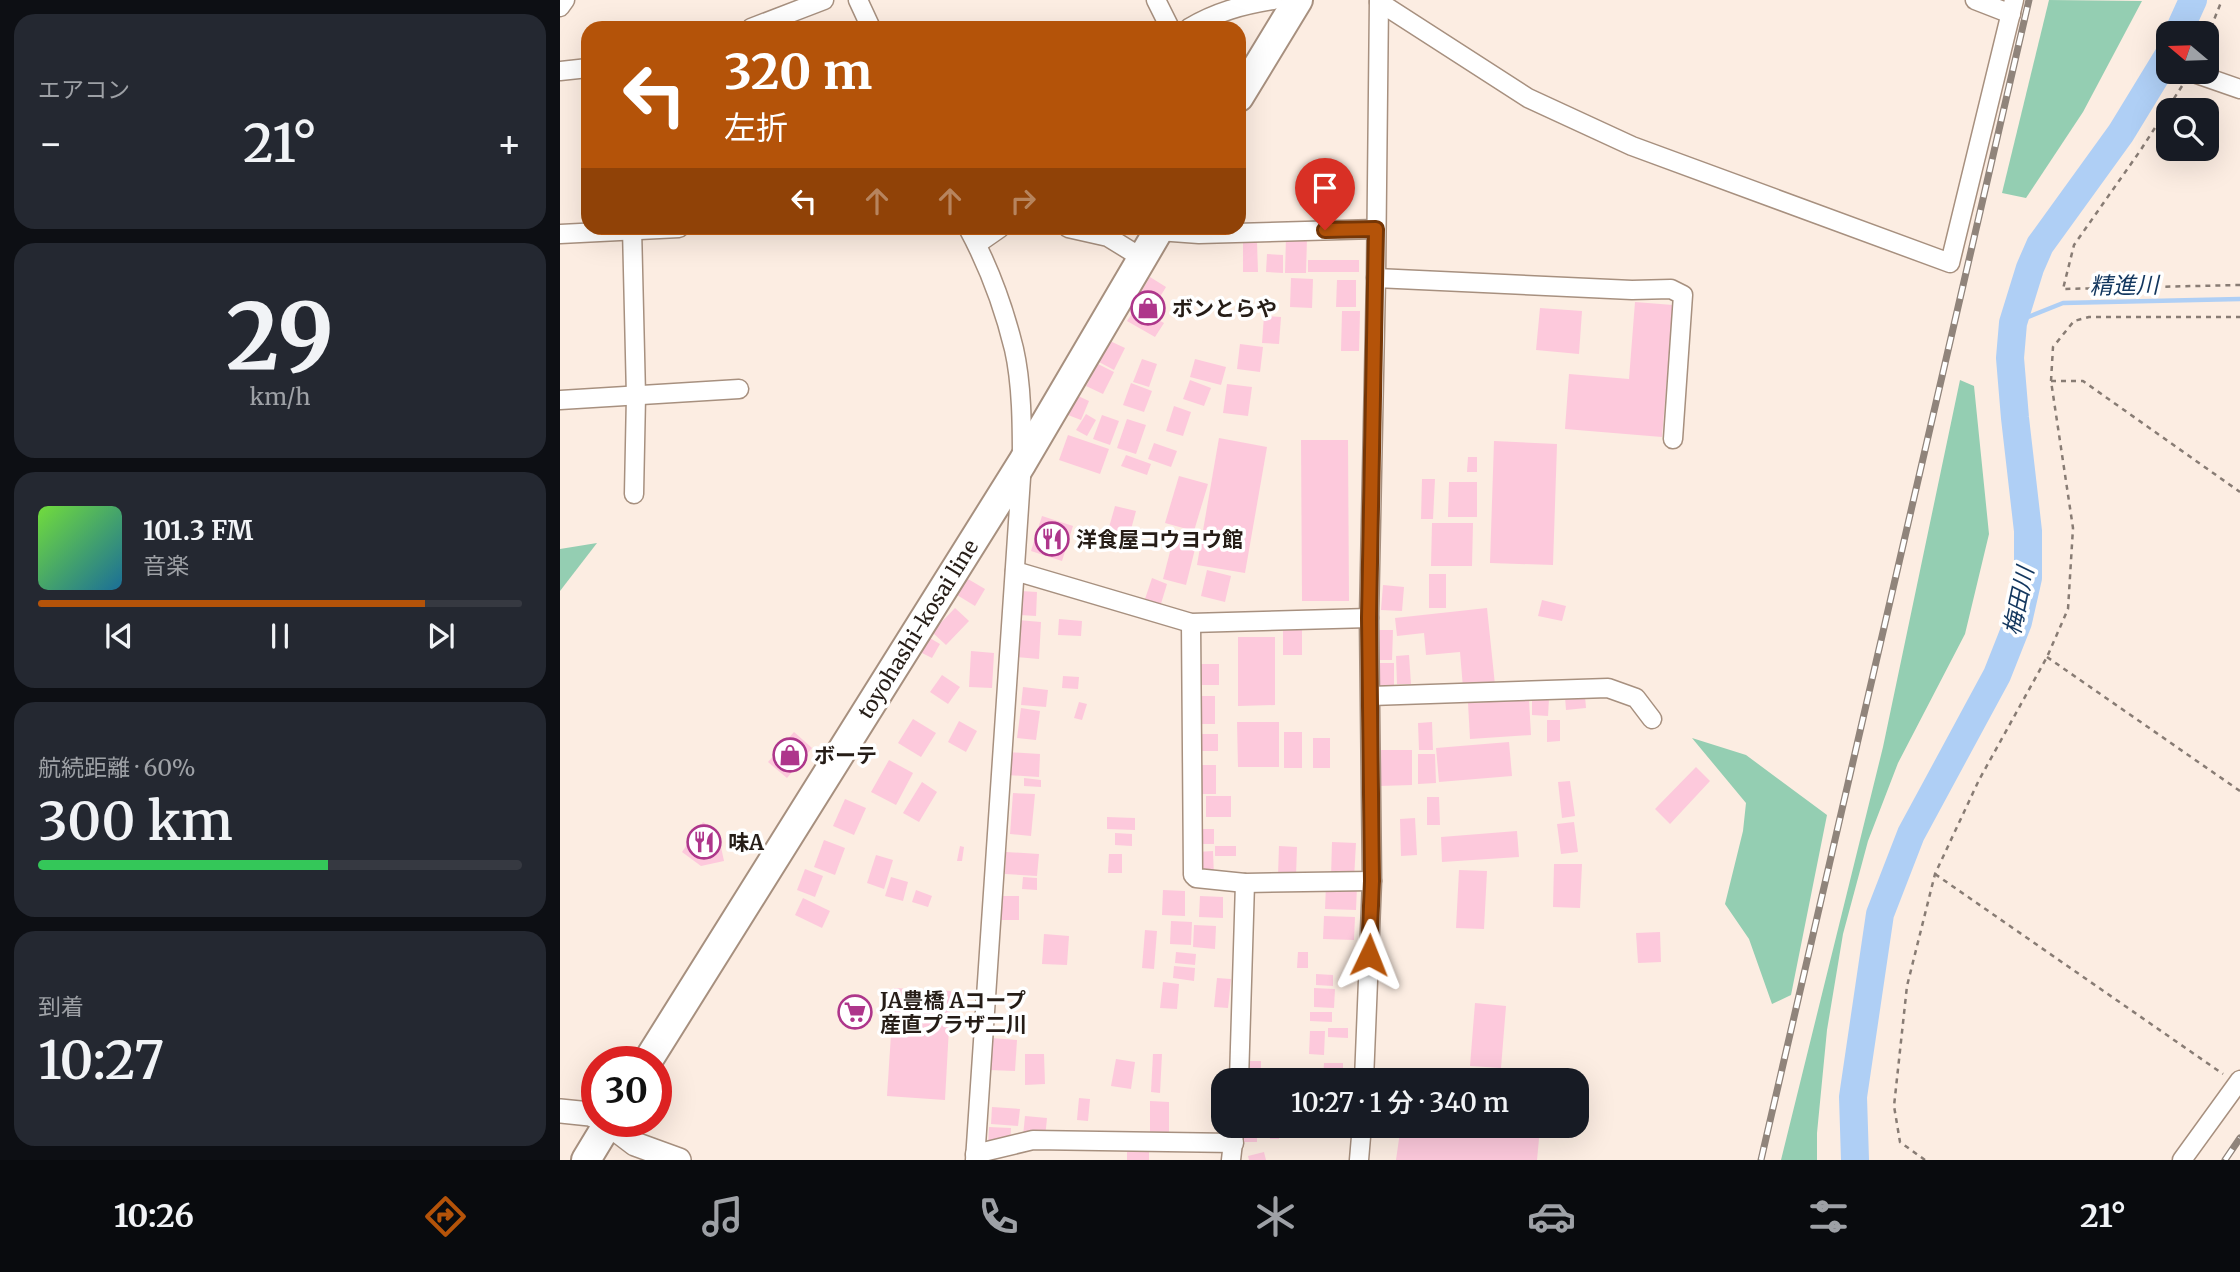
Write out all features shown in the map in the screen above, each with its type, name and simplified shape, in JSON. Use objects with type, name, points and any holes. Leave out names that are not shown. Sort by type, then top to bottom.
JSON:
[{"type":"main road","points":[[1246,81],[1288,1]]},
{"type":"main road","name":"toyohashi-kosai line","points":[[657,1046],[1022,463],[1155,235]]},
{"type":"main road","points":[[586,1160],[597,1137]]},
{"type":"street","points":[[560,6],[565,0]]},
{"type":"street","points":[[769,21],[824,0]]},
{"type":"street","points":[[858,0],[868,21]]},
{"type":"street","points":[[1156,0],[1166,21]]},
{"type":"street","points":[[1379,1],[1528,98],[1620,141],[1950,263],[2013,7],[1975,0]]},
{"type":"street","points":[[1200,21],[1210,15],[1244,5],[1288,1]]},
{"type":"street","points":[[1364,1068],[1372,881],[1369,618],[1379,1]]},
{"type":"street","points":[[560,71],[581,69]]},
{"type":"street","points":[[2219,82],[2240,89]]},
{"type":"street","points":[[1246,233],[1376,229]]},
{"type":"street","points":[[560,234],[581,233]]},
{"type":"street","points":[[632,235],[635,494]]},
{"type":"street","points":[[972,235],[1000,303],[1014,351],[1022,463],[975,1157],[1033,1140],[1234,1143]]},
{"type":"street","points":[[977,244],[990,235]]},
{"type":"street","points":[[1099,235],[1108,237],[1142,258]]},
{"type":"street","points":[[1376,278],[1632,290],[1671,289],[1683,295],[1673,439]]},
{"type":"street","points":[[560,400],[738,389]]},
{"type":"street","points":[[1015,571],[1191,623],[1369,618]]},
{"type":"street","points":[[1191,623],[1193,875],[1196,878],[1245,883],[1372,881]]},
{"type":"street","points":[[1371,696],[1608,688],[1636,698],[1652,719]]},
{"type":"street","points":[[1238,1068],[1245,883]]},
{"type":"street","points":[[2182,1160],[2239,1082]]},
{"type":"street","points":[[560,1111],[581,1113]]},
{"type":"street","points":[[626,1137],[635,1144],[679,1160]]},
{"type":"street","points":[[1359,1160],[1361,1138]]},
{"type":"path","points":[[2213,21],[2222,0]]},
{"type":"path","points":[[2183,84],[2074,245],[2063,289],[2240,285]]},
{"type":"path","points":[[1925,1160],[1900,1142],[1894,1106],[1906,986],[1935,874],[1979,780],[2047,657],[2068,609],[2073,528],[2051,381],[2053,347],[2074,321],[2090,317],[2240,317]]},
{"type":"path","points":[[2051,381],[2083,381],[2240,492]]},
{"type":"path","points":[[2047,657],[2240,791]]},
{"type":"path","points":[[1935,874],[2239,1082]]},
{"type":"green space","points":[[2049,0],[2142,1],[2083,112],[2026,198],[2002,193]]},
{"type":"green space","points":[[1960,380],[1974,386],[1989,534],[1965,634],[1898,763],[1868,841],[1843,934],[1827,1030],[1817,1160],[1781,1160],[1883,747]]},
{"type":"green space","points":[[597,543],[560,591],[560,549]]},
{"type":"green space","points":[[1692,738],[1746,755],[1827,815],[1791,995],[1772,1004],[1749,939],[1725,904],[1743,831],[1746,803]]},
{"type":"building","points":[[1286,237],[1307,238],[1306,273],[1285,273]]},
{"type":"building","points":[[1243,242],[1257,242],[1258,272],[1243,272]]},
{"type":"building","points":[[1267,254],[1283,255],[1283,273],[1266,272]]},
{"type":"building","points":[[1308,260],[1359,260],[1359,272],[1308,272]]},
{"type":"building","points":[[1150,277],[1166,287],[1149,315],[1164,323],[1155,337],[1127,321],[1133,312],[1130,310]]},
{"type":"building","points":[[1291,278],[1313,279],[1312,308],[1290,307]]},
{"type":"building","points":[[1337,280],[1356,280],[1356,307],[1336,307]]},
{"type":"building","points":[[1635,302],[1673,305],[1662,437],[1565,429],[1569,374],[1629,379]]},
{"type":"building","points":[[1540,308],[1582,311],[1579,354],[1536,350]]},
{"type":"building","points":[[1342,311],[1360,311],[1359,351],[1341,351]]},
{"type":"building","points":[[1264,316],[1281,317],[1279,344],[1262,343]]},
{"type":"building","points":[[1110,341],[1125,348],[1114,370],[1099,362]]},
{"type":"building","points":[[1240,344],[1263,347],[1260,372],[1237,369]]},
{"type":"building","points":[[1142,359],[1157,364],[1149,387],[1133,382]]},
{"type":"building","points":[[1195,359],[1226,367],[1221,385],[1190,377]]},
{"type":"building","points":[[1098,364],[1114,372],[1103,394],[1086,386]]},
{"type":"building","points":[[1190,380],[1211,388],[1204,406],[1183,399]]},
{"type":"building","points":[[1131,383],[1152,391],[1144,412],[1123,405]]},
{"type":"building","points":[[1227,384],[1252,387],[1248,416],[1223,413]]},
{"type":"building","points":[[1076,395],[1089,401],[1081,420],[1068,415]]},
{"type":"building","points":[[1174,406],[1191,412],[1183,436],[1166,431]]},
{"type":"building","points":[[1086,414],[1096,420],[1087,436],[1076,430]]},
{"type":"building","points":[[1102,415],[1119,421],[1110,445],[1093,439]]},
{"type":"building","points":[[1127,419],[1146,425],[1136,454],[1117,448]]},
{"type":"building","points":[[1068,435],[1109,449],[1100,474],[1059,460]]},
{"type":"building","points":[[1219,438],[1267,447],[1245,573],[1197,565]]},
{"type":"building","points":[[1301,440],[1348,440],[1349,601],[1302,601]]},
{"type":"building","points":[[1494,441],[1557,444],[1553,565],[1490,563]]},
{"type":"building","points":[[1154,443],[1177,451],[1171,467],[1148,459]]},
{"type":"building","points":[[1126,455],[1151,464],[1147,475],[1121,466]]},
{"type":"building","points":[[1468,457],[1477,457],[1477,472],[1467,472]]},
{"type":"building","points":[[1179,476],[1208,484],[1194,531],[1165,523]]},
{"type":"building","points":[[1422,479],[1435,479],[1433,519],[1421,519]]},
{"type":"building","points":[[1449,482],[1477,482],[1477,517],[1448,517]]},
{"type":"building","points":[[1115,506],[1136,511],[1127,544],[1106,538]]},
{"type":"building","name":"洋食屋コウヨウ館","points":[[1042,516],[1073,526],[1062,561],[1031,551]]},
{"type":"building","points":[[1432,523],[1473,523],[1472,566],[1431,566]]},
{"type":"building","points":[[1175,532],[1198,537],[1186,585],[1163,579]]},
{"type":"building","points":[[1207,570],[1231,576],[1225,602],[1201,596]]},
{"type":"building","points":[[1429,574],[1446,574],[1446,608],[1429,608]]},
{"type":"building","points":[[1152,578],[1167,584],[1160,607],[1144,602]]},
{"type":"building","points":[[968,579],[985,589],[975,606],[957,595]]},
{"type":"building","points":[[1383,585],[1404,587],[1402,611],[1381,610]]},
{"type":"building","points":[[1021,591],[1037,592],[1036,616],[1020,615]]},
{"type":"building","points":[[1542,600],[1566,606],[1562,621],[1538,616]]},
{"type":"building","points":[[955,608],[969,621],[946,645],[932,632]]},
{"type":"building","points":[[1487,608],[1495,685],[1463,688],[1460,652],[1426,655],[1424,633],[1397,636],[1395,618]]},
{"type":"building","points":[[1059,619],[1082,621],[1081,636],[1058,635]]},
{"type":"building","points":[[1018,620],[1041,622],[1039,659],[1016,657]]},
{"type":"building","points":[[1283,626],[1302,626],[1302,655],[1283,655]]},
{"type":"building","points":[[1379,630],[1393,630],[1392,660],[1378,660]]},
{"type":"building","points":[[928,637],[940,644],[932,658],[920,652]]},
{"type":"building","points":[[1238,637],[1275,637],[1275,705],[1238,706]]},
{"type":"building","points":[[971,651],[994,653],[992,688],[969,687]]},
{"type":"building","points":[[1409,655],[1411,684],[1397,684],[1396,656]]},
{"type":"building","points":[[1377,663],[1394,663],[1394,690],[1377,689]]},
{"type":"building","points":[[1198,664],[1219,664],[1219,685],[1198,685]]},
{"type":"building","points":[[942,675],[960,687],[948,704],[930,692]]},
{"type":"building","points":[[1063,676],[1079,677],[1078,689],[1062,688]]},
{"type":"building","points":[[1023,687],[1048,690],[1046,707],[1021,705]]},
{"type":"building","points":[[1198,696],[1215,696],[1215,724],[1198,724]]},
{"type":"building","points":[[1585,696],[1586,708],[1566,710],[1565,697]]},
{"type":"building","points":[[1532,699],[1549,699],[1548,716],[1532,715]]},
{"type":"building","points":[[1529,700],[1531,735],[1470,739],[1468,703]]},
{"type":"building","points":[[1079,702],[1087,704],[1082,720],[1074,718]]},
{"type":"building","points":[[1021,708],[1040,711],[1036,740],[1017,738]]},
{"type":"building","points":[[913,719],[936,733],[921,757],[898,743]]},
{"type":"building","points":[[1547,720],[1560,720],[1560,741],[1547,742]]},
{"type":"building","points":[[959,721],[977,731],[966,752],[948,742]]},
{"type":"building","points":[[1237,722],[1279,722],[1279,767],[1238,767]]},
{"type":"building","points":[[1432,722],[1433,750],[1419,750],[1418,723]]},
{"type":"building","name":"ボーテ","points":[[794,732],[812,748],[787,778],[768,762]]},
{"type":"building","points":[[1284,732],[1302,732],[1302,768],[1284,768]]},
{"type":"building","points":[[1201,734],[1218,734],[1218,751],[1201,751]]},
{"type":"building","points":[[1313,738],[1330,738],[1330,768],[1313,768]]},
{"type":"building","points":[[1509,742],[1512,776],[1439,782],[1436,748]]},
{"type":"building","points":[[1379,750],[1412,750],[1412,785],[1379,786]]},
{"type":"building","points":[[1008,752],[1040,754],[1039,777],[1007,775]]},
{"type":"building","points":[[1418,754],[1435,754],[1436,783],[1418,784]]},
{"type":"building","points":[[889,760],[913,773],[896,805],[871,792]]},
{"type":"building","points":[[1201,765],[1216,765],[1216,794],[1201,794]]},
{"type":"building","points":[[1696,767],[1710,781],[1670,824],[1655,809]]},
{"type":"building","points":[[1024,778],[1041,780],[1041,787],[1024,786]]},
{"type":"building","points":[[1570,781],[1575,816],[1562,818],[1558,782]]},
{"type":"building","points":[[922,782],[937,792],[919,822],[903,813]]},
{"type":"building","points":[[1013,793],[1035,794],[1031,836],[1010,834]]},
{"type":"building","points":[[1206,796],[1231,796],[1231,817],[1206,817]]},
{"type":"building","points":[[1427,797],[1439,797],[1440,825],[1427,825]]},
{"type":"building","points":[[845,799],[866,808],[854,835],[833,826]]},
{"type":"building","points":[[1107,817],[1135,818],[1135,830],[1107,829]]},
{"type":"building","points":[[1415,818],[1417,855],[1401,856],[1400,819]]},
{"type":"building","name":"味A","points":[[703,822],[718,833],[724,861],[701,866],[682,852]]},
{"type":"building","points":[[1574,822],[1578,852],[1561,854],[1557,824]]},
{"type":"building","points":[[1199,829],[1214,829],[1214,844],[1198,844]]},
{"type":"building","points":[[1517,831],[1519,857],[1442,862],[1441,837]]},
{"type":"building","points":[[1115,833],[1132,834],[1132,846],[1115,845]]},
{"type":"building","points":[[824,840],[845,848],[835,875],[814,867]]},
{"type":"building","points":[[1332,842],[1356,843],[1354,879],[1331,878]]},
{"type":"building","points":[[960,846],[964,847],[962,861],[957,861]]},
{"type":"building","points":[[1215,846],[1236,846],[1236,856],[1215,856]]},
{"type":"building","points":[[1279,846],[1297,847],[1296,876],[1278,875]]},
{"type":"building","points":[[1213,851],[1214,877],[1197,877],[1197,852]]},
{"type":"building","points":[[1006,852],[1039,854],[1037,876],[1005,874]]},
{"type":"building","points":[[1109,854],[1122,854],[1122,873],[1108,873]]},
{"type":"building","points":[[876,855],[893,860],[884,889],[867,883]]},
{"type":"building","points":[[1554,864],[1582,864],[1580,908],[1553,907]]},
{"type":"building","points":[[805,869],[823,876],[815,897],[797,890]]},
{"type":"building","points":[[1459,870],[1487,871],[1484,929],[1456,928]]},
{"type":"building","points":[[891,877],[908,882],[903,901],[885,896]]},
{"type":"building","points":[[1023,877],[1037,878],[1037,890],[1022,889]]},
{"type":"building","points":[[1326,885],[1357,886],[1356,910],[1325,909]]},
{"type":"building","points":[[916,890],[932,896],[928,907],[912,902]]},
{"type":"building","points":[[1163,890],[1185,891],[1185,916],[1162,915]]},
{"type":"building","points":[[998,896],[1019,896],[1019,920],[998,920]]},
{"type":"building","points":[[1200,896],[1223,897],[1223,918],[1199,917]]},
{"type":"building","points":[[803,898],[830,911],[822,928],[795,915]]},
{"type":"building","points":[[1324,916],[1355,917],[1354,940],[1323,939]]},
{"type":"building","points":[[1171,921],[1192,922],[1191,945],[1170,944]]},
{"type":"building","points":[[1194,925],[1216,926],[1215,949],[1193,947]]},
{"type":"building","points":[[1145,930],[1157,931],[1154,969],[1142,968]]},
{"type":"building","points":[[1660,932],[1661,962],[1638,963],[1636,933]]},
{"type":"building","points":[[1044,934],[1069,936],[1067,965],[1042,964]]},
{"type":"building","points":[[1176,952],[1196,954],[1195,965],[1175,963]]},
{"type":"building","points":[[1298,952],[1308,952],[1308,968],[1297,968]]},
{"type":"building","points":[[1174,966],[1195,968],[1194,981],[1173,978]]},
{"type":"building","points":[[1316,974],[1333,975],[1333,986],[1316,985]]},
{"type":"building","points":[[1217,978],[1231,979],[1228,1008],[1214,1007]]},
{"type":"building","points":[[1163,982],[1179,984],[1177,1009],[1160,1008]]},
{"type":"building","points":[[894,988],[951,991],[945,1100],[887,1096]]},
{"type":"building","points":[[1314,988],[1335,989],[1334,1008],[1314,1007]]},
{"type":"building","points":[[1475,1003],[1506,1006],[1501,1068],[1470,1066]]},
{"type":"building","points":[[1310,1012],[1332,1012],[1332,1022],[1310,1021]]},
{"type":"building","points":[[1328,1028],[1348,1028],[1348,1038],[1328,1037]]},
{"type":"building","points":[[1310,1031],[1325,1031],[1324,1055],[1309,1054]]},
{"type":"building","points":[[991,1038],[1017,1040],[1015,1071],[989,1070]]},
{"type":"building","points":[[1025,1054],[1044,1054],[1045,1084],[1025,1085]]},
{"type":"building","points":[[1153,1054],[1162,1054],[1160,1093],[1151,1092]]},
{"type":"building","points":[[1116,1059],[1135,1062],[1131,1089],[1111,1086]]},
{"type":"building","points":[[1242,1061],[1261,1061],[1261,1068],[1242,1068]]},
{"type":"building","points":[[1324,1063],[1343,1063],[1343,1068],[1324,1068]]},
{"type":"building","points":[[1079,1098],[1090,1099],[1088,1121],[1077,1120]]},
{"type":"building","points":[[1150,1101],[1169,1102],[1169,1138],[1150,1137]]},
{"type":"building","points":[[992,1107],[1020,1109],[1018,1126],[991,1124]]},
{"type":"building","points":[[1025,1116],[1047,1118],[1045,1138],[1023,1136]]},
{"type":"building","points":[[989,1127],[1011,1128],[1010,1145],[988,1144]]},
{"type":"building","points":[[1239,1138],[1257,1138],[1257,1142],[1239,1142]]},
{"type":"building","points":[[1399,1138],[1539,1138],[1537,1160],[1396,1160]]},
{"type":"building","points":[[1127,1152],[1149,1152],[1149,1160],[1127,1160]]},
{"type":"building","points":[[1264,1152],[1266,1160],[1249,1160],[1248,1156]]},
{"type":"waterway","name":"梅田川","points":[[2183,21],[2193,0]]},
{"type":"waterway","name":"梅田川","points":[[1855,1160],[1853,1097],[1880,914],[1911,834],[1997,675],[2018,622],[2028,578],[2028,531],[2010,358],[2013,323],[2040,245],[2121,133],[2156,76]]},
{"type":"waterway","name":"精進川","points":[[2013,323],[2063,303],[2240,299]]},
{"type":"railway","points":[[1761,1160],[2029,0]]},
{"type":"railway","points":[[2225,1160],[2240,1138]]},
{"type":"place","name":"ボンとらや","points":[[1148,308]]},
{"type":"place","name":"洋食屋コウヨウ館","points":[[1052,539]]},
{"type":"place","name":"ボーテ","points":[[790,755]]},
{"type":"place","name":"味A","points":[[704,842]]},
{"type":"place","name":"JA豊橋 Aコープ 産直プラザ二川","points":[[855,1012]]},
{"type":"route","points":[[1325,230],[1376,229],[1369,618],[1372,881],[1369,955]]}]
